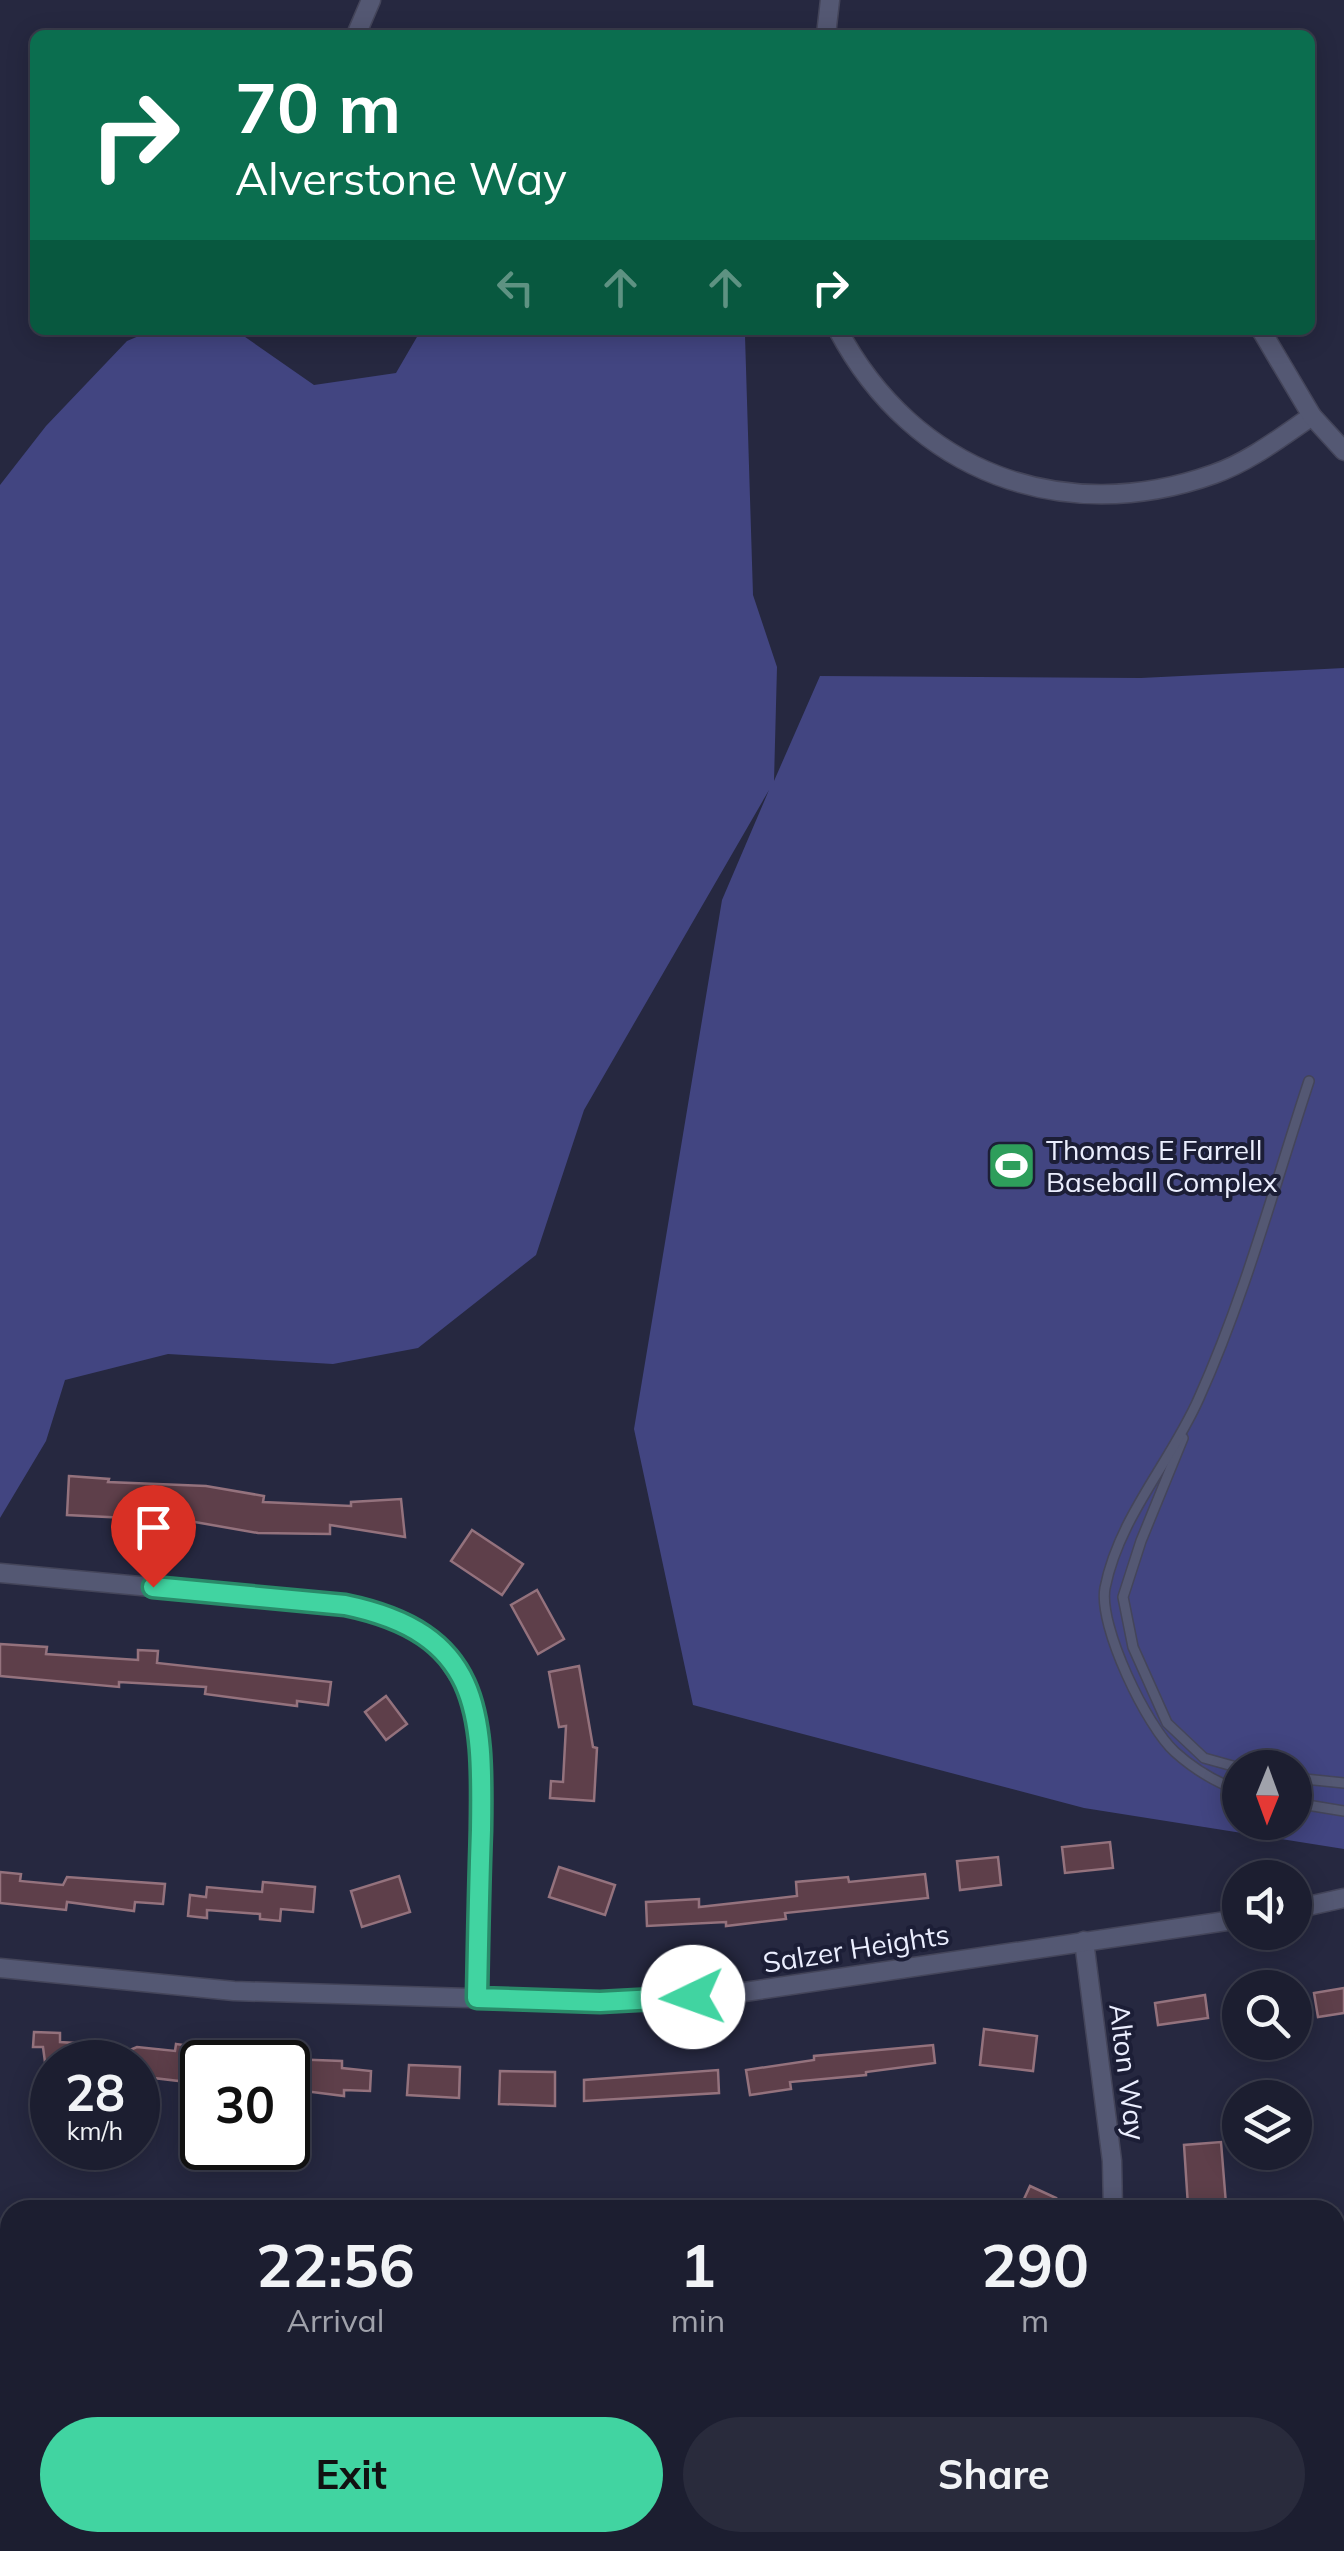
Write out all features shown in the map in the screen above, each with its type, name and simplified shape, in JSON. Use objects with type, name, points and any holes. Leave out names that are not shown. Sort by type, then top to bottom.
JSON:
[{"type":"street","points":[[358,30],[370,0]]},
{"type":"street","points":[[827,30],[830,0]]},
{"type":"street","points":[[841,335],[882,398],[951,455],[988,473],[1068,493],[1130,493],[1216,474],[1259,452],[1312,416]]},
{"type":"street","points":[[1264,335],[1312,416],[1344,451]]},
{"type":"street","points":[[0,1573],[345,1605],[404,1622],[442,1649],[467,1688],[480,1736],[477,1998]]},
{"type":"street","points":[[1312,1905],[1344,1898]]},
{"type":"street","name":"Salzer Heights","points":[[0,1968],[234,1991],[600,2002],[724,1995],[1222,1922]]},
{"type":"street","name":"Alton Way","points":[[1084,1942],[1112,2161],[1113,2200]]},
{"type":"lane","points":[[1222,1763],[1204,1758],[1167,1723],[1133,1647],[1122,1597],[1140,1541],[1228,1332],[1309,1081]]},
{"type":"lane","points":[[1197,1404],[1123,1532],[1104,1590],[1105,1620],[1130,1684],[1172,1750],[1222,1785]]},
{"type":"lane","points":[[1312,1780],[1344,1783]]},
{"type":"lane","points":[[1312,1806],[1344,1811]]},
{"type":"shaded area","points":[[141,335],[242,335],[314,385],[396,373],[418,335],[744,335],[753,595],[777,667],[774,781],[820,676],[1141,678],[1344,668],[1344,1849],[1287,1840],[1312,1840],[1312,1750],[1222,1750],[1222,1830],[1084,1808],[693,1705],[634,1429],[722,900],[769,790],[584,1110],[536,1255],[418,1348],[333,1364],[168,1354],[65,1380],[46,1441],[0,1518],[0,485],[46,426],[127,341]]},
{"type":"building","points":[[69,1476],[109,1479],[108,1482],[206,1486],[264,1496],[263,1502],[351,1506],[351,1502],[401,1499],[405,1537],[330,1525],[330,1534],[258,1533],[189,1521],[67,1515]]},
{"type":"building","points":[[472,1530],[523,1564],[502,1595],[451,1561]]},
{"type":"building","points":[[537,1590],[564,1639],[538,1654],[511,1605]]},
{"type":"building","points":[[0,1644],[47,1647],[46,1654],[138,1660],[138,1650],[158,1651],[157,1663],[331,1682],[328,1705],[297,1701],[297,1706],[205,1694],[206,1687],[119,1682],[119,1687],[0,1676]]},
{"type":"building","points":[[579,1666],[593,1747],[597,1748],[594,1801],[550,1798],[551,1781],[563,1782],[566,1726],[559,1727],[549,1672]]},
{"type":"building","points":[[386,1696],[407,1724],[386,1740],[365,1712]]},
{"type":"building","points":[[1110,1842],[1113,1868],[1065,1873],[1062,1847]]},
{"type":"building","points":[[998,1857],[1001,1885],[960,1890],[957,1861]]},
{"type":"building","points":[[559,1867],[615,1885],[605,1915],[549,1897]]},
{"type":"building","points":[[0,1872],[21,1874],[20,1881],[63,1885],[67,1877],[165,1884],[163,1904],[135,1902],[134,1911],[67,1902],[66,1910],[0,1903]]},
{"type":"building","points":[[925,1874],[928,1898],[785,1913],[786,1919],[726,1926],[726,1922],[647,1926],[646,1902],[699,1899],[699,1907],[797,1896],[796,1882],[848,1877],[849,1882]]},
{"type":"building","points":[[399,1876],[410,1912],[362,1927],[351,1891]]},
{"type":"building","points":[[263,1882],[315,1887],[313,1912],[281,1909],[280,1921],[260,1919],[260,1914],[207,1910],[207,1918],[188,1916],[190,1895],[206,1897],[207,1887],[262,1892]]},
{"type":"building","points":[[1344,1988],[1344,2013],[1318,2017],[1314,1993]]},
{"type":"building","points":[[1205,1995],[1208,2018],[1158,2025],[1155,2003]]},
{"type":"building","points":[[984,2029],[1037,2036],[1033,2071],[980,2065]]},
{"type":"building","points":[[34,2032],[60,2033],[60,2040],[33,2040]]},
{"type":"building","points":[[176,2044],[180,2045],[180,2081],[160,2079],[160,2049],[175,2051]]},
{"type":"building","points":[[933,2045],[935,2063],[790,2082],[791,2089],[750,2095],[746,2070],[814,2060],[814,2056]]},
{"type":"building","points":[[310,2060],[342,2061],[342,2068],[371,2071],[370,2091],[344,2090],[344,2096],[310,2092]]},
{"type":"building","points":[[409,2065],[460,2067],[459,2098],[407,2095]]},
{"type":"building","points":[[718,2070],[719,2093],[584,2101],[584,2080]]},
{"type":"building","points":[[500,2071],[555,2072],[555,2106],[499,2104]]},
{"type":"building","points":[[1221,2142],[1226,2200],[1188,2200],[1184,2145]]},
{"type":"building","points":[[1030,2186],[1056,2198],[1055,2200],[1024,2200]]},
{"type":"place","name":"Thomas E Farrell Baseball Complex","points":[[1011,1165]]},
{"type":"route","points":[[153,1587],[374,1611],[404,1622],[442,1649],[467,1688],[480,1736],[477,1998],[600,2002],[693,1997]]}]
